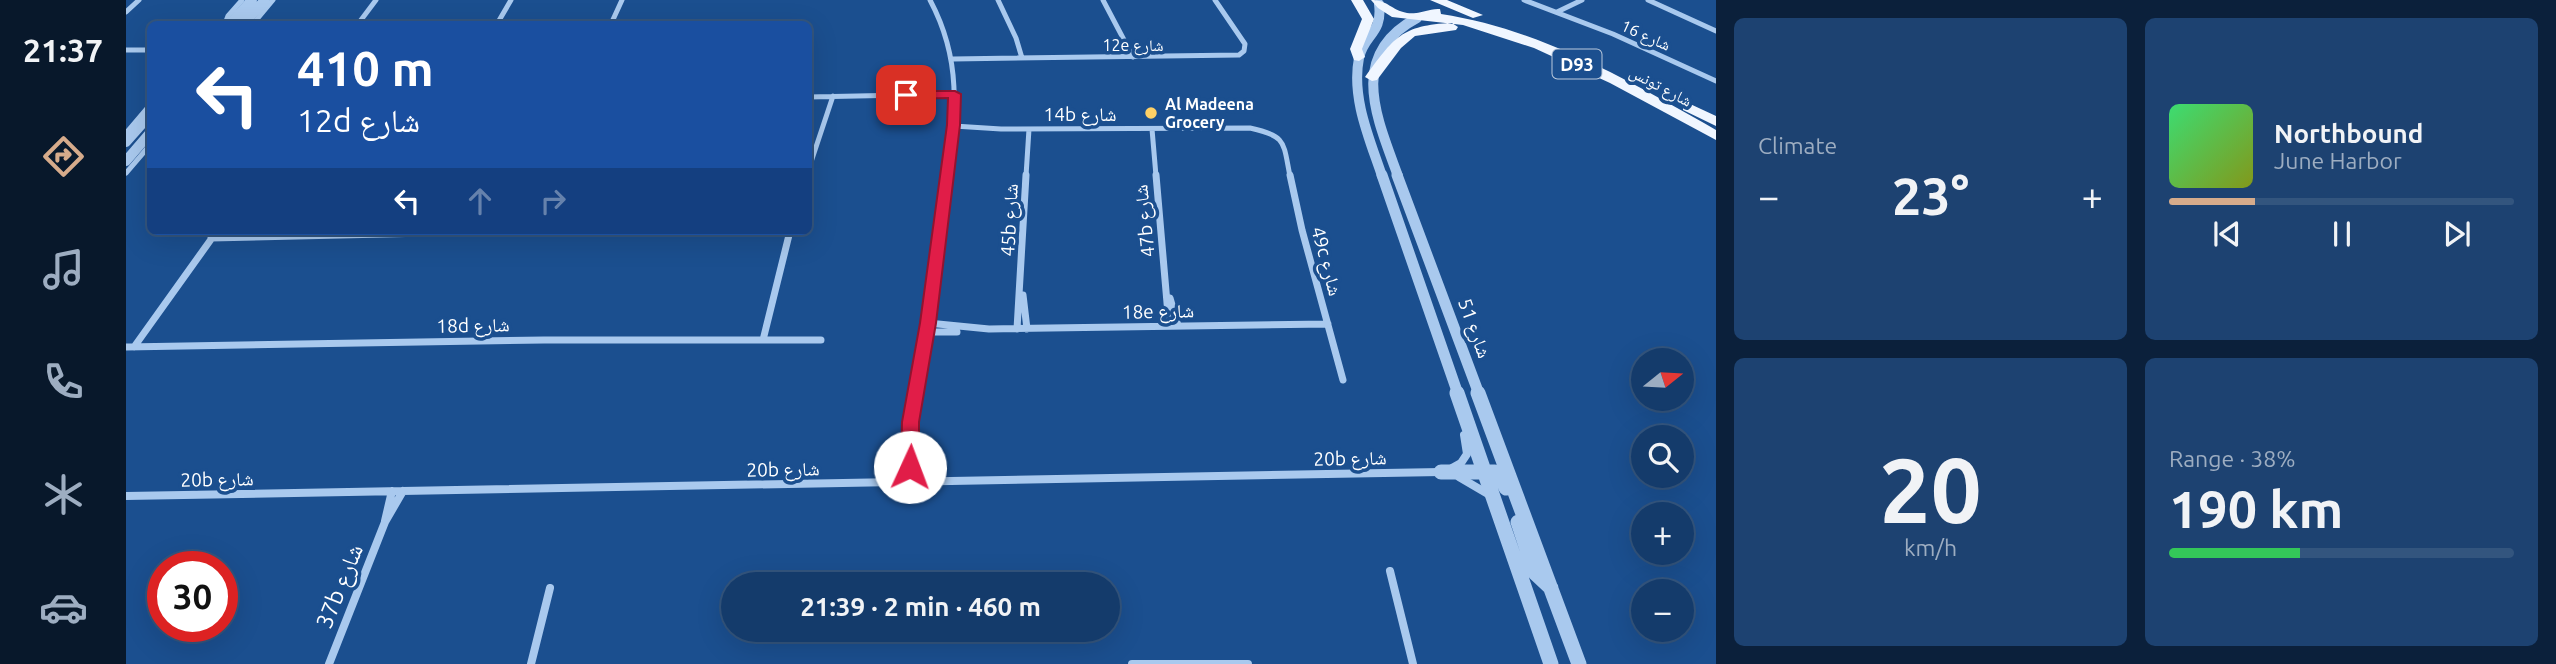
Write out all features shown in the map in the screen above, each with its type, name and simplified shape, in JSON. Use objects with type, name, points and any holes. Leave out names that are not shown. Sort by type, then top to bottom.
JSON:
[{"type":"main road","points":[[1357,0],[1368,22],[1356,49],[1359,57]]},
{"type":"main road","points":[[1423,17],[1438,11],[1436,0]]},
{"type":"main road","name":"شارع تونس","points":[[1436,0],[1586,57],[1716,122]]},
{"type":"main road","name":"شارع تونس","points":[[1377,1],[1398,15],[1488,28],[1642,95],[1716,136]]},
{"type":"main road","points":[[1372,77],[1403,36],[1420,29],[1472,29],[1555,55]]},
{"type":"street","points":[[126,12],[139,0]]},
{"type":"street","points":[[228,21],[228,16],[242,0]]},
{"type":"street","points":[[231,21],[252,0]]},
{"type":"street","points":[[246,21],[265,0]]},
{"type":"street","points":[[256,21],[273,0]]},
{"type":"street","points":[[360,21],[376,0]]},
{"type":"street","points":[[500,21],[511,0]]},
{"type":"street","points":[[612,21],[622,0]]},
{"type":"street","points":[[897,481],[927,327],[953,128],[953,59],[940,19],[930,0]]},
{"type":"street","points":[[998,0],[1022,58]]},
{"type":"street","points":[[1103,0],[1133,57]]},
{"type":"street","name":"12e شارع","points":[[953,59],[1230,57],[1243,53],[1245,44],[1215,0]]},
{"type":"street","name":"شارع 16","points":[[1524,0],[1636,43],[1716,81]]},
{"type":"street","points":[[1557,12],[1582,0]]},
{"type":"street","points":[[1648,0],[1716,31]]},
{"type":"street","points":[[1359,57],[1381,24],[1377,1]]},
{"type":"street","name":"شارع 51","points":[[1423,17],[1398,27],[1386,41],[1372,77],[1375,114],[1579,664]]},
{"type":"street","points":[[126,50],[147,50]]},
{"type":"street","name":"شارع 51","points":[[1359,57],[1360,104],[1367,134],[1551,664]]},
{"type":"street","points":[[812,97],[955,94]]},
{"type":"street","points":[[812,160],[833,96]]},
{"type":"street","points":[[126,133],[147,108]]},
{"type":"street","points":[[126,142],[147,118]]},
{"type":"street","name":"14b شارع","points":[[953,128],[1242,129],[1271,135]]},
{"type":"street","name":"45b شارع","points":[[1017,329],[1028,154],[1025,129]]},
{"type":"street","name":"47b شارع","points":[[1149,129],[1169,326]]},
{"type":"street","name":"49c شارع","points":[[1271,135],[1283,150],[1343,380]]},
{"type":"street","points":[[126,161],[147,136]]},
{"type":"street","points":[[812,143],[818,143]]},
{"type":"street","points":[[126,173],[147,148]]},
{"type":"street","points":[[130,347],[214,235]]},
{"type":"street","points":[[211,239],[355,235]]},
{"type":"street","points":[[763,340],[789,235]]},
{"type":"street","name":"45b شارع","points":[[1021,287],[1027,329]]},
{"type":"street","name":"47b شارع","points":[[1166,288],[1178,326]]},
{"type":"street","name":"18e شارع","points":[[927,327],[1027,329],[1328,324]]},
{"type":"street","name":"18d شارع","points":[[130,347],[544,340],[821,340]]},
{"type":"street","points":[[1441,472],[1461,463],[1467,454],[1459,418],[1464,407]]},
{"type":"street","points":[[909,481],[910,422]]},
{"type":"street","points":[[1441,472],[1486,471],[1499,474],[1504,481],[1534,570],[1551,588]]},
{"type":"street","name":"20b شارع","points":[[126,496],[1441,472],[1470,481],[1496,501]]},
{"type":"street","name":"37b شارع","points":[[385,522],[392,491]]},
{"type":"street","name":"37b شارع","points":[[329,664],[385,522],[403,491]]},
{"type":"street","points":[[1390,571],[1413,664]]},
{"type":"street","points":[[531,664],[550,588]]},
{"type":"street","points":[[1132,664],[1248,664]]},
{"type":"place","name":"Al Madeena Grocery","points":[[1151,113]]},
{"type":"route","points":[[906,95],[955,94],[954,125],[928,323],[910,422],[910,467]]}]
